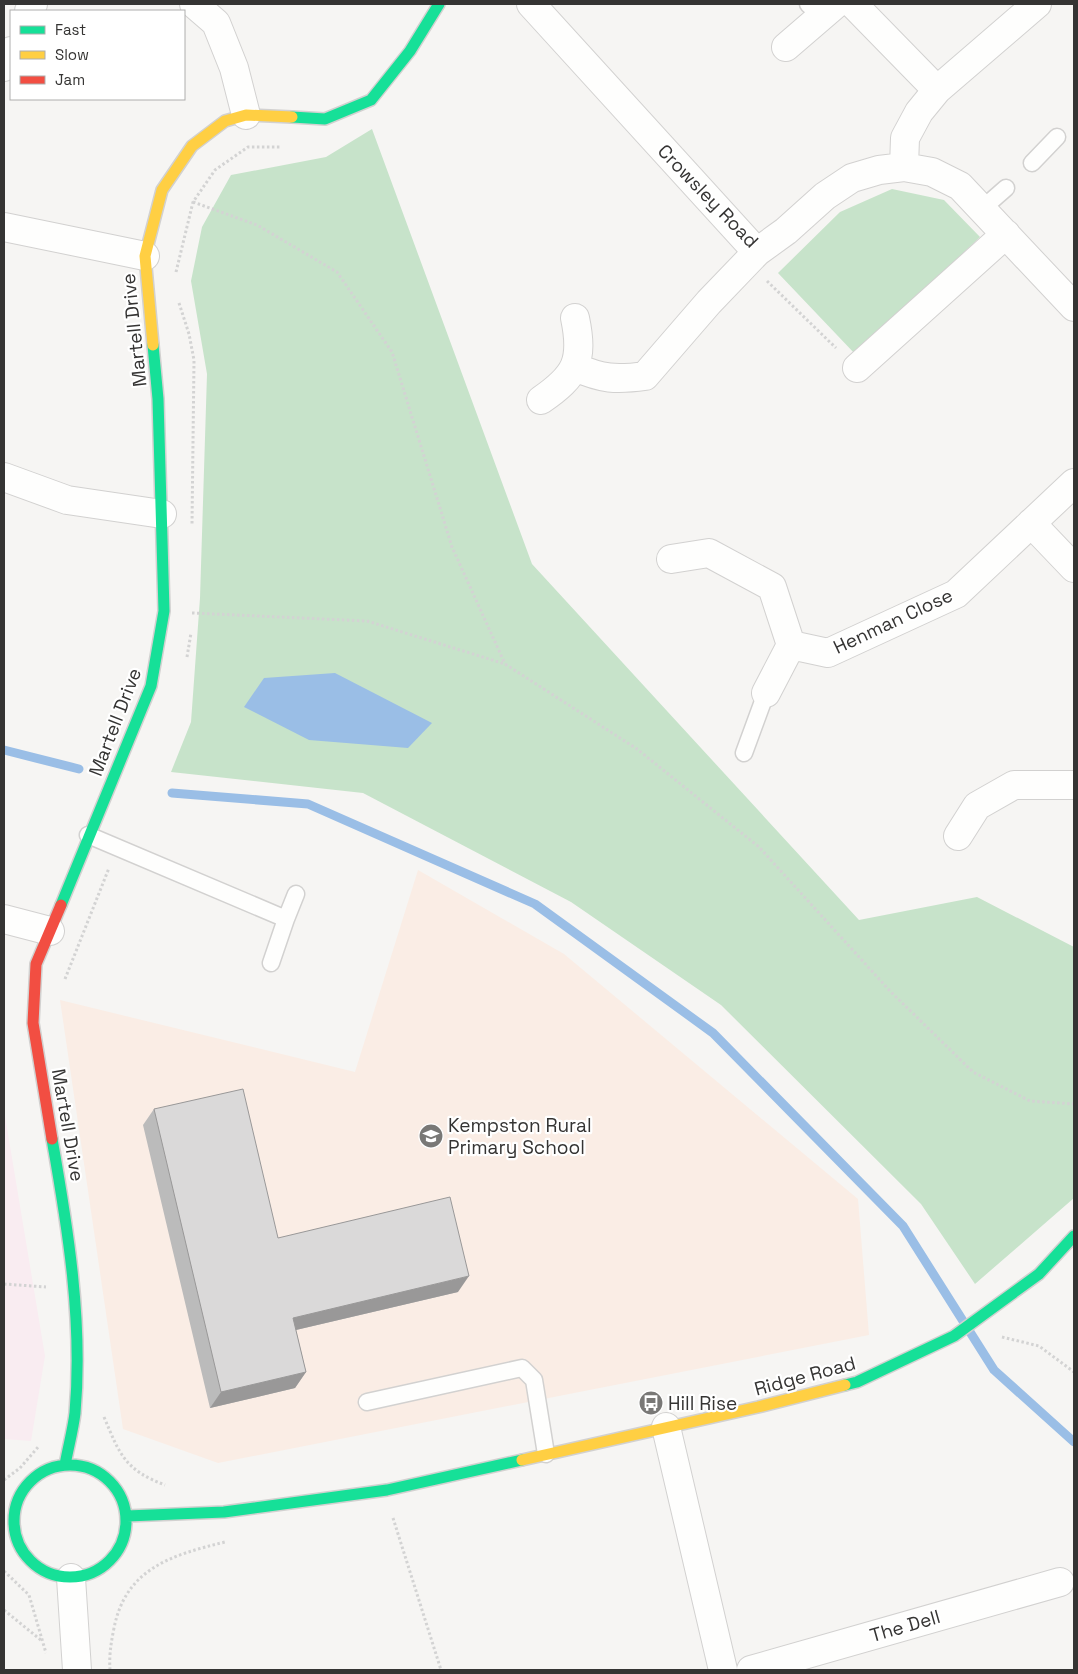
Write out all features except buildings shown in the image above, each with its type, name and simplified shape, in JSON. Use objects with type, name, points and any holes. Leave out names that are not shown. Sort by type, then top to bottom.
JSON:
[{"type":"street","points":[[194,4],[216,23],[234,68],[246,115]]},
{"type":"street","name":"Martell Drive","points":[[65,1465],[75,1413],[76,1309],[63,1202],[33,1023],[36,964],[151,686],[164,611],[158,399],[145,256],[162,190],[192,146],[225,121],[246,115],[325,119],[371,100],[410,51],[440,4]]},
{"type":"street","name":"Crowsley Road","points":[[531,4],[757,252],[786,231],[825,196],[852,178],[879,170],[904,167],[932,172],[960,186],[1074,307]]},
{"type":"street","points":[[853,4],[937,90]]},
{"type":"street","points":[[904,167],[905,138],[919,112],[937,90],[1037,4]]},
{"type":"street","points":[[786,47],[822,8]]},
{"type":"street","points":[[4,67],[10,53]]},
{"type":"street","points":[[4,227],[145,256]]},
{"type":"street","points":[[857,368],[1006,234]]},
{"type":"street","points":[[575,368],[596,376],[617,380],[645,376],[709,302],[757,252]]},
{"type":"street","points":[[540,400],[560,387],[575,368],[580,342],[575,318]]},
{"type":"street","points":[[4,476],[68,500],[162,514]]},
{"type":"street","name":"Henman Close","points":[[790,645],[828,653],[956,594],[1074,483]]},
{"type":"street","points":[[1031,523],[1074,568]]},
{"type":"street","points":[[671,559],[709,553],[772,587],[790,645],[766,693]]},
{"type":"street","points":[[958,836],[977,806],[1014,785],[1074,786]]},
{"type":"street","points":[[4,919],[50,931]]},
{"type":"street","name":"Ridge Road","points":[[127,1516],[224,1512],[387,1490],[758,1407],[857,1382],[954,1336],[1039,1274],[1074,1236]]},
{"type":"street","points":[[666,1427],[723,1670]]},
{"type":"street","points":[[65,1465],[84,1466],[102,1475],[116,1488],[125,1505],[127,1516],[125,1536],[117,1553],[108,1564],[91,1574],[71,1578],[48,1573],[31,1562],[19,1546],[9,1520],[17,1501],[33,1478],[50,1468],[65,1465]]},
{"type":"street","points":[[71,1578],[77,1670]]},
{"type":"street","name":"The Dell","points":[[751,1670],[1060,1582]]},
{"type":"lane","points":[[1032,163],[1056,137]]},
{"type":"lane","points":[[982,208],[1006,188]]},
{"type":"lane","points":[[744,753],[766,693]]},
{"type":"lane","points":[[88,835],[286,919]]},
{"type":"lane","points":[[271,963],[296,894]]},
{"type":"lane","points":[[368,1402],[522,1368],[534,1380],[546,1454]]},
{"type":"path","points":[[176,279],[178,262],[194,202],[215,170],[248,148],[286,147]]},
{"type":"path","points":[[194,202],[257,225],[337,272],[392,352],[452,547],[505,664]]},
{"type":"path","points":[[757,252],[768,282],[857,368]]},
{"type":"path","points":[[177,297],[189,334],[194,360],[192,525]]},
{"type":"path","points":[[191,603],[191,613],[367,621],[505,664],[637,748],[759,847],[890,991],[973,1072],[1030,1100],[1074,1104]]},
{"type":"path","points":[[64,982],[111,863]]},
{"type":"path","points":[[4,1284],[48,1287],[48,1295]]},
{"type":"path","points":[[994,1335],[1039,1346],[1074,1372]]},
{"type":"path","points":[[102,1415],[120,1455],[144,1477],[171,1487]]},
{"type":"path","points":[[4,1480],[20,1468],[40,1446],[42,1438]]},
{"type":"path","points":[[393,1515],[441,1670]]},
{"type":"path","points":[[4,1571],[29,1595],[48,1659]]},
{"type":"path","points":[[4,1610],[42,1641]]},
{"type":"shaded area","name":"Kempston Rural Primary School","points":[[418,870],[564,954],[858,1199],[869,1335],[218,1463],[123,1429],[60,1000],[355,1072]]},
{"type":"shaded area","points":[[4,1110],[45,1356],[31,1441],[4,1439]]},
{"type":"green space","points":[[372,129],[532,564],[859,920],[977,897],[1074,947],[1074,1198],[975,1284],[921,1204],[721,1005],[571,902],[363,793],[171,772],[191,722],[200,598],[207,374],[191,281],[202,227],[231,175],[326,157]]},
{"type":"green space","points":[[892,189],[944,200],[980,237],[856,355],[778,273],[840,212]]},
{"type":"water","points":[[335,673],[432,723],[408,748],[309,740],[244,707],[264,678]]},
{"type":"waterway","points":[[4,750],[79,769]]},
{"type":"waterway","points":[[172,793],[308,804],[535,904],[713,1033],[903,1226],[994,1370],[1074,1442]]},
{"type":"traffic: fast","points":[[292,117],[325,119],[371,100],[410,51],[439,4]]},
{"type":"traffic: fast","points":[[61,905],[151,686],[164,611],[158,399],[153,345]]},
{"type":"traffic: fast","points":[[52,1139],[68,1241],[77,1344],[75,1413],[65,1465]]},
{"type":"traffic: fast","points":[[845,1385],[857,1382],[954,1336],[1039,1274],[1074,1236]]},
{"type":"traffic: fast","points":[[127,1516],[224,1512],[387,1490],[522,1460]]},
{"type":"traffic: fast","points":[[70,1465],[91,1469],[110,1481],[122,1500],[126,1521],[122,1542],[110,1561],[91,1573],[70,1577],[49,1573],[30,1561],[18,1542],[14,1521],[18,1500],[30,1481],[49,1469],[70,1465]]},
{"type":"traffic: slow","points":[[153,345],[145,256],[162,190],[192,146],[225,121],[246,115],[292,117]]},
{"type":"traffic: slow","points":[[522,1460],[758,1407],[845,1385]]},
{"type":"traffic: jam","points":[[52,1139],[33,1023],[36,964],[61,905]]},
{"type":"place","name":"Kempston Rural Primary School","points":[[431,1136]]},
{"type":"place","name":"Hill Rise","points":[[651,1403]]}]
